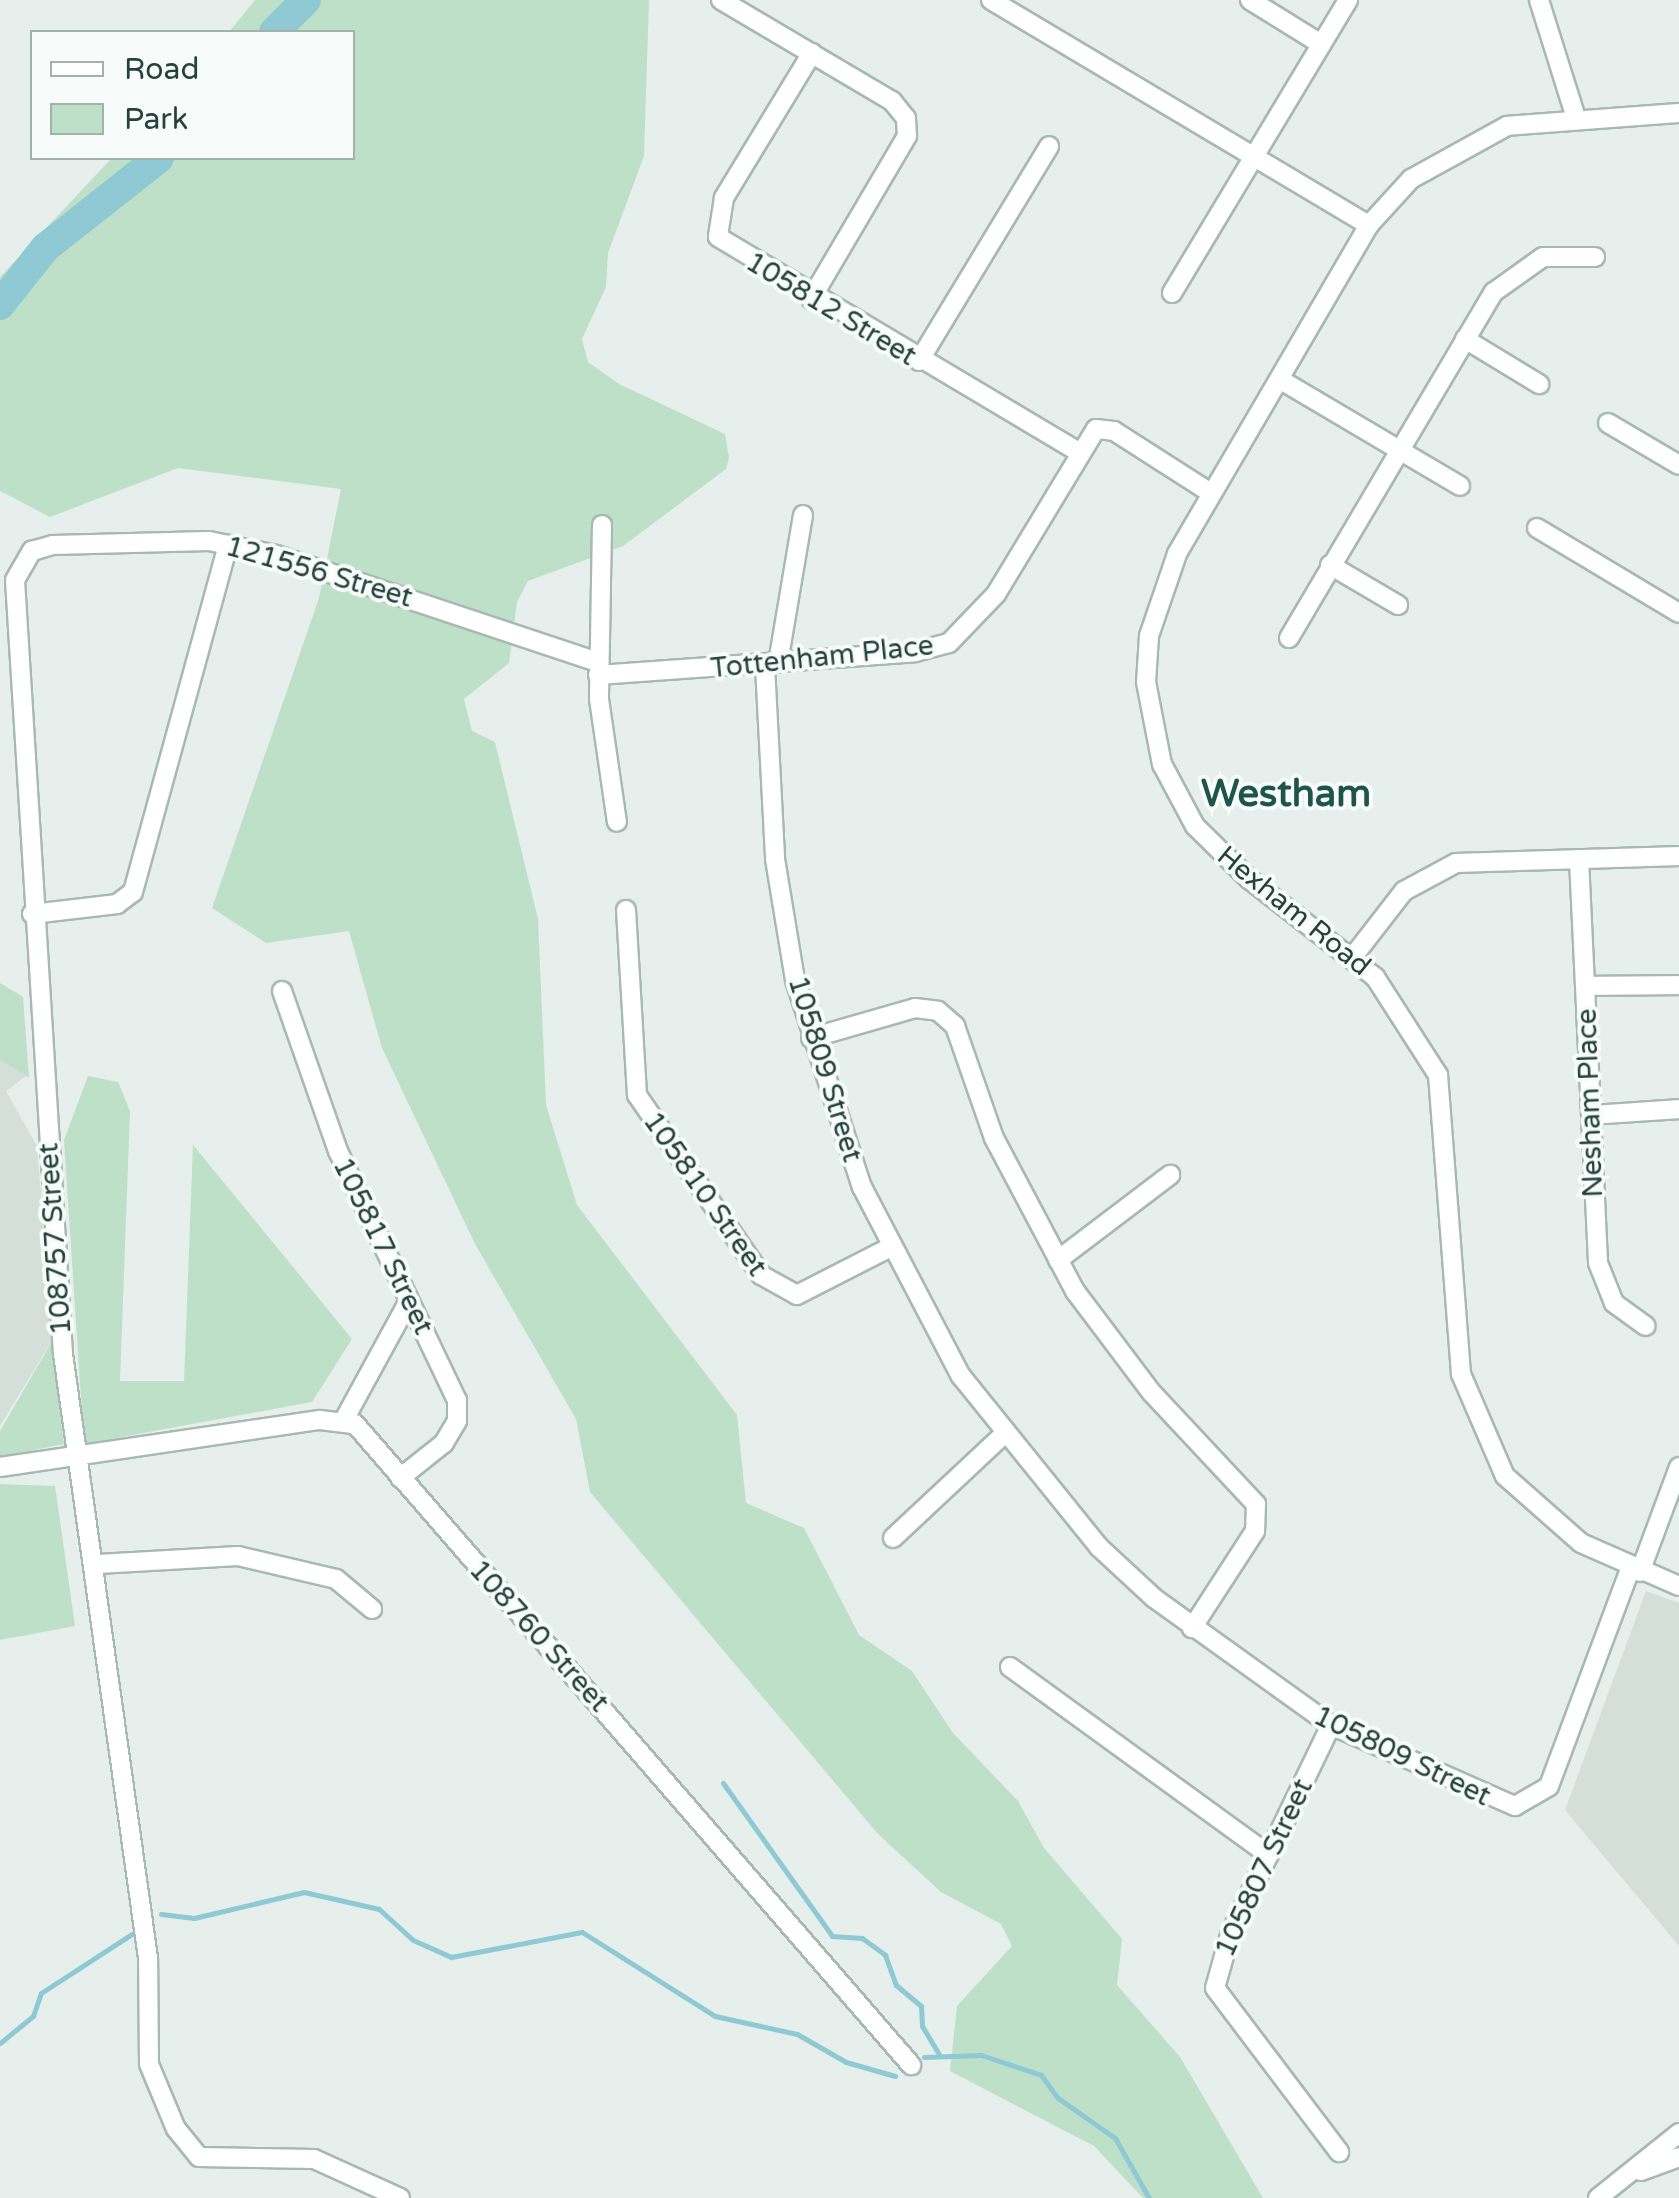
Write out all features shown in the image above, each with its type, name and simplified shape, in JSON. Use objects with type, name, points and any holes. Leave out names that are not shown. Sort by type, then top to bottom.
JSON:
[{"type":"street","points":[[721,0],[892,102],[908,128],[811,298]]},
{"type":"street","points":[[991,0],[1369,226]]},
{"type":"street","points":[[1250,0],[1321,44]]},
{"type":"street","points":[[1172,292],[1348,0]]},
{"type":"street","points":[[1540,0],[1575,115]]},
{"type":"street","name":"105812 Street","points":[[812,53],[716,216],[728,248],[1078,452]]},
{"type":"street","name":"Hexham Road","points":[[1679,113],[1575,115],[1473,140],[1410,179],[1369,226],[1177,554],[1149,636],[1148,701],[1162,764],[1176,797],[1222,856],[1352,958],[1400,1004],[1438,1075],[1451,1164],[1454,1328],[1480,1429],[1506,1476],[1542,1516],[1635,1570],[1679,1586]]},
{"type":"street","points":[[918,361],[1048,146]]},
{"type":"street","points":[[1290,638],[1465,339],[1522,267],[1562,253],[1596,257]]},
{"type":"street","points":[[1465,339],[1538,384]]},
{"type":"street","points":[[1281,380],[1460,486]]},
{"type":"street","points":[[1608,423],[1679,465]]},
{"type":"street","points":[[1078,452],[1105,428],[1212,493]]},
{"type":"street","name":"Tottenham Place","points":[[598,668],[772,664],[915,652],[964,634],[996,594],[1078,452]]},
{"type":"street","name":"105809 Street","points":[[803,515],[772,664],[775,859],[811,1038],[889,1248],[1004,1434],[1099,1547],[1192,1628],[1332,1726],[1501,1804],[1526,1806],[1550,1786],[1679,1467]]},
{"type":"street","points":[[602,525],[598,668],[616,822]]},
{"type":"street","points":[[1538,528],[1679,613]]},
{"type":"street","name":"121556 Street","points":[[32,550],[145,538],[228,545],[598,668]]},
{"type":"street","points":[[32,914],[117,904],[134,892],[228,545]]},
{"type":"street","name":"108757 Street","points":[[32,550],[17,569],[13,596],[32,914],[73,1460],[98,1564],[142,1929],[149,2064],[176,2129],[199,2157],[332,2162],[400,2198]]},
{"type":"street","points":[[1330,564],[1398,605]]},
{"type":"street","points":[[1352,958],[1404,891],[1439,870],[1679,856]]},
{"type":"street","name":"Nesham Place","points":[[1579,859],[1601,1280],[1614,1303],[1646,1326]]},
{"type":"street","name":"105810 Street","points":[[626,910],[637,1096],[761,1275],[797,1295],[889,1248]]},
{"type":"street","points":[[1587,986],[1679,985]]},
{"type":"street","name":"105817 Street","points":[[282,991],[310,1084],[460,1412],[434,1454],[400,1478]]},
{"type":"street","points":[[811,1038],[915,1008],[947,1016],[994,1138],[1058,1260],[1152,1393],[1256,1504],[1249,1542],[1192,1628]]},
{"type":"street","points":[[1591,1115],[1679,1109]]},
{"type":"street","points":[[1058,1260],[1170,1175]]},
{"type":"street","points":[[0,1467],[344,1420],[409,1301]]},
{"type":"street","name":"108760 Street","points":[[344,1420],[400,1478],[911,2065]]},
{"type":"street","points":[[893,1538],[1004,1434]]},
{"type":"street","points":[[98,1564],[238,1556],[336,1578],[372,1609]]},
{"type":"street","points":[[1010,1667],[1269,1855]]},
{"type":"street","name":"105807 Street","points":[[1332,1726],[1269,1855],[1214,1988],[1339,2152]]},
{"type":"street","points":[[1598,2198],[1679,2133]]},
{"type":"street","points":[[1627,2177],[1679,2157]]},
{"type":"shaded area","points":[[0,1060],[26,1076],[6,1091],[37,1146],[53,1339],[0,1426]]},
{"type":"shaded area","points":[[1646,1591],[1679,1603],[1679,1946],[1565,1810]]},
{"type":"green space","points":[[255,0],[649,0],[644,156],[608,253],[606,287],[582,339],[588,362],[619,384],[725,434],[729,458],[726,469],[623,546],[528,581],[517,602],[509,663],[464,699],[472,731],[495,742],[538,919],[546,1105],[577,1205],[737,1415],[746,1503],[804,1528],[859,1635],[912,1671],[953,1733],[1018,1801],[1044,1848],[1122,1939],[1117,1985],[1180,2057],[1263,2198],[1143,2198],[1094,2146],[950,2071],[957,2006],[1012,1946],[1001,1924],[941,1892],[878,1834],[590,1492],[576,1419],[475,1244],[382,1048],[349,931],[266,943],[212,908],[319,598],[341,489],[178,468],[50,517],[0,491],[0,277],[110,160],[355,160],[355,30],[231,30]]},
{"type":"green space","points":[[0,983],[23,997],[29,1078],[0,1060]]},
{"type":"green space","points":[[88,1076],[118,1082],[130,1111],[120,1381],[184,1381],[193,1145],[352,1339],[312,1402],[84,1444],[64,1140]]},
{"type":"green space","points":[[51,1343],[64,1444],[0,1457],[0,1431]]},
{"type":"green space","points":[[0,1484],[55,1486],[75,1626],[0,1640]]},
{"type":"waterway","points":[[276,30],[306,0]]},
{"type":"waterway","points":[[0,305],[45,248],[156,160]]},
{"type":"waterway","points":[[723,1783],[832,1936],[862,1938],[885,1955],[896,1985],[921,2006],[922,2026],[939,2054]]},
{"type":"waterway","points":[[161,1914],[194,1918],[304,1892],[379,1909],[413,1940],[451,1957],[582,1932],[715,2016],[797,2034],[846,2062],[895,2076]]},
{"type":"waterway","points":[[0,2043],[33,2016],[41,1993],[132,1934]]},
{"type":"waterway","points":[[924,2057],[981,2055],[1041,2075],[1058,2098],[1115,2138],[1149,2198]]},
{"type":"district","name":"Westham","points":[[1286,795]]}]
